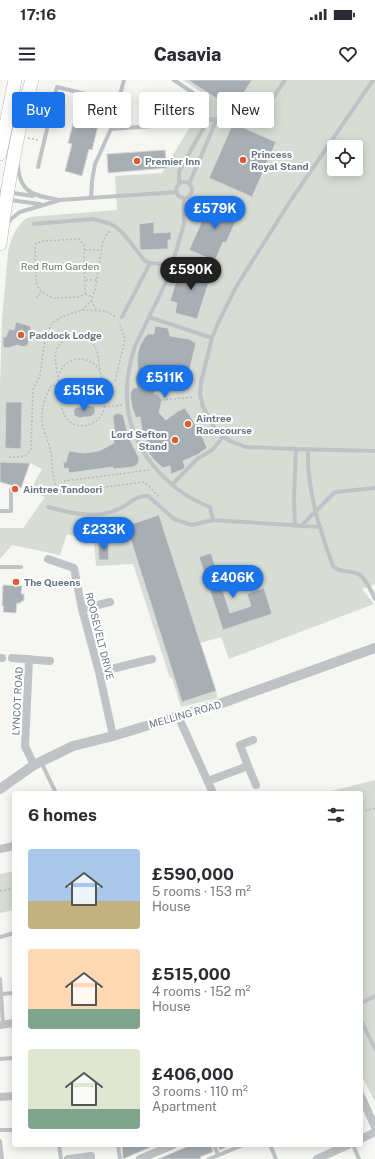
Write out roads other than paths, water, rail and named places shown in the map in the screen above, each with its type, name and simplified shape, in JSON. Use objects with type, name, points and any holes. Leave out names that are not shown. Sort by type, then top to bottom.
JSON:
[{"type":"highway","points":[[0,154],[15,80]]},
{"type":"highway","points":[[1,238],[4,195],[32,80]]},
{"type":"street","name":"ROOSEVELT DRIVE","points":[[48,559],[74,568],[82,609],[99,672],[113,736]]},
{"type":"street","points":[[82,609],[110,602]]},
{"type":"street","name":"MELLING ROAD","points":[[0,789],[37,763],[73,746],[113,736],[222,703],[375,648]]},
{"type":"street","points":[[12,658],[50,660]]},
{"type":"street","name":"LYNCOT ROAD","points":[[29,659],[25,746],[37,763]]},
{"type":"street","points":[[99,672],[152,660]]},
{"type":"street","points":[[178,716],[212,791]]},
{"type":"street","points":[[254,740],[240,745],[256,785]]},
{"type":"street","points":[[208,781],[248,766]]},
{"type":"street","points":[[0,849],[12,846]]},
{"type":"street","points":[[2,1025],[12,1024]]},
{"type":"street","points":[[0,1097],[12,1096]]},
{"type":"street","points":[[363,1100],[375,1127]]},
{"type":"street","points":[[363,1138],[375,1132]]},
{"type":"street","points":[[140,1159],[168,1147]]},
{"type":"street","points":[[317,1159],[344,1147]]},
{"type":"street","points":[[68,1159],[91,1156],[91,1159]]},
{"type":"lane","points":[[121,92],[124,80]]},
{"type":"lane","points":[[91,198],[95,164],[111,129],[182,124],[199,97],[174,80]]},
{"type":"lane","points":[[274,96],[285,80]]},
{"type":"lane","points":[[374,80],[290,200],[245,271],[220,317],[212,338],[201,382],[200,396],[203,407],[217,432],[230,441],[246,447],[296,450],[375,451]]},
{"type":"lane","points":[[38,167],[58,87],[78,92]]},
{"type":"lane","points":[[177,192],[179,184],[179,171],[208,120],[217,119],[189,184]]},
{"type":"lane","points":[[17,140],[18,174],[22,183],[31,192],[39,196]]},
{"type":"lane","points":[[177,192],[179,196],[184,198],[189,197],[192,193],[192,188],[189,184],[184,182],[179,184]]},
{"type":"lane","points":[[1,238],[17,213],[42,204],[60,200],[177,192]]},
{"type":"lane","points":[[4,195],[39,196],[60,200]]},
{"type":"lane","points":[[4,195],[42,204]]},
{"type":"lane","points":[[184,198],[184,224],[167,280],[135,346],[131,358],[128,378],[127,404],[134,431],[143,450],[156,469],[183,494],[210,507],[213,520]]},
{"type":"lane","points":[[34,224],[93,219],[100,220],[116,227],[127,238],[144,260],[150,263],[171,264]]},
{"type":"lane","points":[[122,318],[150,263]]},
{"type":"lane","points":[[149,317],[212,338]]},
{"type":"lane","points":[[172,485],[197,459],[212,450],[223,437]]},
{"type":"lane","points":[[295,526],[294,497],[296,450]]},
{"type":"lane","points":[[308,450],[309,482],[312,498],[333,566],[340,570],[359,574],[363,578],[375,599]]},
{"type":"lane","points":[[302,526],[335,492],[375,488]]},
{"type":"lane","points":[[0,511],[11,511],[11,490]]},
{"type":"lane","points":[[48,507],[73,514],[102,514],[119,509],[142,495],[148,496],[174,519],[192,524],[213,520],[321,527]]},
{"type":"lane","points":[[0,567],[21,567]]},
{"type":"lane","points":[[37,763],[55,791]]},
{"type":"lane","points":[[0,937],[12,934]]},
{"type":"lane","points":[[0,979],[2,1025]]},
{"type":"lane","points":[[1,994],[12,993]]},
{"type":"lane","points":[[363,1002],[375,996]]},
{"type":"lane","points":[[363,1024],[375,1049]]},
{"type":"lane","points":[[0,1059],[12,1058]]},
{"type":"lane","points":[[0,1130],[12,1130]]},
{"type":"lane","points":[[0,1141],[2,1159]]},
{"type":"lane","points":[[59,1147],[61,1159]]},
{"type":"lane","points":[[118,1147],[120,1159]]},
{"type":"lane","points":[[215,1147],[218,1155]]},
{"type":"lane","points":[[208,1159],[238,1147]]},
{"type":"lane","points":[[271,1147],[276,1159]]},
{"type":"lane","points":[[354,1147],[359,1159]]},
{"type":"place","name":"Princess Royal Stand","points":[[243,160]]},
{"type":"place","name":"Premier Inn","points":[[137,161]]},
{"type":"place","name":"Paddock Lodge","points":[[21,335]]},
{"type":"place","name":"Aintree Racecourse","points":[[188,424]]},
{"type":"place","name":"Lord Sefton Stand","points":[[175,440]]},
{"type":"place","name":"Aintree Tandoori","points":[[15,489]]},
{"type":"place","name":"The Queens","points":[[16,582]]},
{"type":"park label","name":"Red Rum Garden","points":[[60,266]]}]
